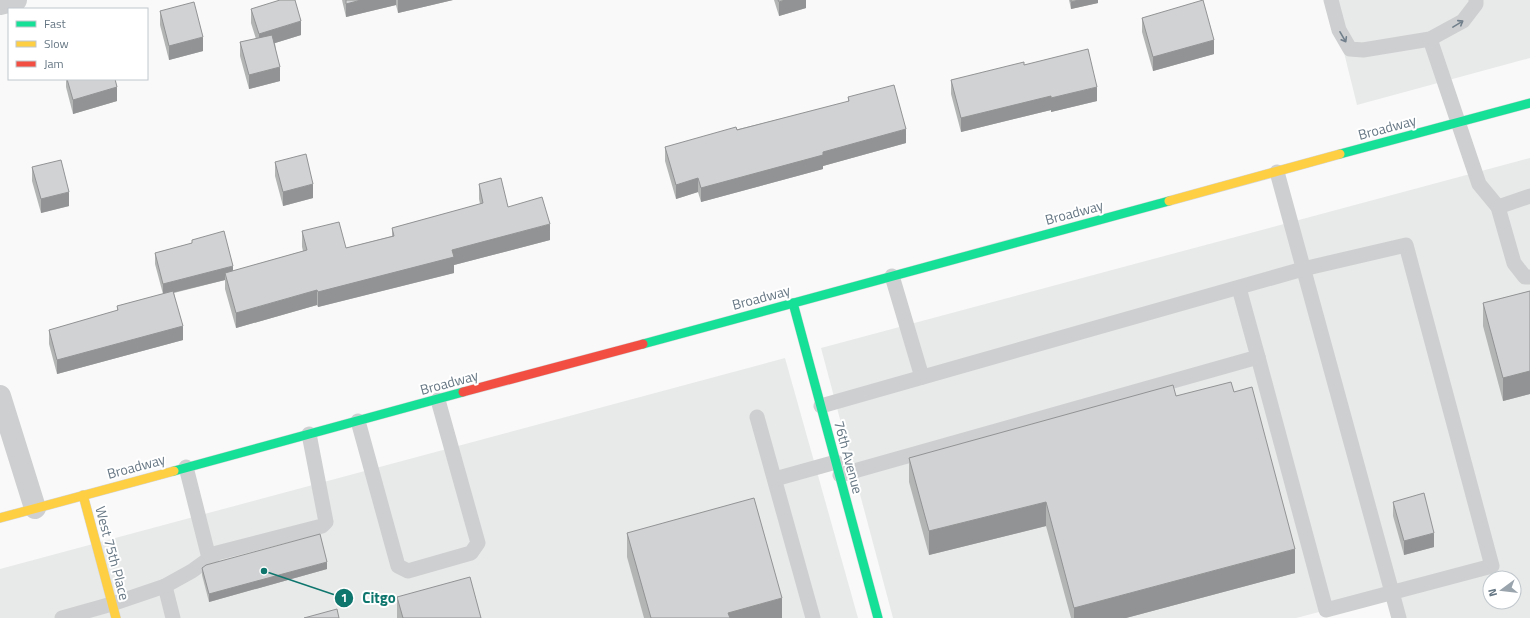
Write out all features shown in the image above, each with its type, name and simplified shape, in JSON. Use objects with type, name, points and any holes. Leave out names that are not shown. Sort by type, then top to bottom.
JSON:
[{"type":"main road","name":"Broadway","points":[[0,518],[1530,103]]},
{"type":"main road","name":"76th Avenue","points":[[793,303],[838,468],[873,617]]},
{"type":"main road","name":"West 75th Place","points":[[83,495],[114,611]]},
{"type":"street","points":[[0,4],[16,0]]},
{"type":"street","points":[[0,396],[35,508]]},
{"type":"lane","points":[[1331,0],[1339,30],[1350,49],[1363,50],[1430,39],[1463,21],[1476,4],[1476,0]]},
{"type":"lane","points":[[1430,39],[1479,184],[1498,207],[1514,263],[1525,276],[1530,277]]},
{"type":"lane","points":[[1277,172],[1399,618]]},
{"type":"lane","points":[[1498,207],[1530,196]]},
{"type":"lane","points":[[821,406],[1303,269],[1406,245],[1492,566],[1326,610],[1239,288]]},
{"type":"lane","points":[[892,276],[922,377]]},
{"type":"lane","points":[[775,479],[838,468],[1258,356]]},
{"type":"lane","points":[[358,421],[398,566],[408,571],[471,553],[478,543],[438,400]]},
{"type":"lane","points":[[757,417],[813,618]]},
{"type":"lane","points":[[62,618],[114,611],[192,571],[217,553],[322,526],[326,522],[309,434]]},
{"type":"lane","points":[[186,467],[209,558]]},
{"type":"lane","points":[[165,586],[173,618]]},
{"type":"shaded area","points":[[1331,0],[1530,0],[1530,58],[1357,105]]},
{"type":"shaded area","points":[[1530,158],[1530,618],[1399,618],[1392,593],[1296,618],[893,618],[821,348]]},
{"type":"shaded area","points":[[785,358],[858,618],[0,618],[0,569]]},
{"type":"building","points":[[280,0],[295,0],[301,21],[259,34],[251,9]]},
{"type":"building","points":[[346,0],[361,0],[346,4]]},
{"type":"building","points":[[1203,0],[1214,40],[1153,57],[1142,18]]},
{"type":"building","points":[[194,2],[203,37],[169,46],[160,11]]},
{"type":"building","points":[[272,35],[280,67],[249,75],[240,42]]},
{"type":"building","points":[[1088,49],[1097,87],[1051,98],[1051,96],[961,118],[951,80],[1024,62],[1024,65]]},
{"type":"building","points":[[67,80],[115,80],[117,87],[73,100]]},
{"type":"building","points":[[894,85],[906,129],[823,152],[823,155],[701,188],[698,178],[676,185],[665,147],[736,127],[737,130],[849,101],[848,97]]},
{"type":"building","points":[[306,154],[313,184],[283,192],[275,162]]},
{"type":"building","points":[[61,160],[69,192],[41,199],[32,167]]},
{"type":"building","points":[[501,178],[508,207],[542,197],[550,224],[452,250],[454,257],[318,292],[317,290],[236,313],[225,273],[307,250],[302,231],[339,222],[346,248],[394,236],[392,228],[483,203],[479,184]]},
{"type":"building","points":[[224,231],[233,266],[163,284],[155,253],[192,243],[192,240]]},
{"type":"building","points":[[173,291],[183,326],[57,360],[49,330],[118,310],[117,306]]},
{"type":"building","points":[[1530,291],[1530,371],[1503,378],[1483,303]]},
{"type":"building","points":[[1231,382],[1234,392],[1252,387],[1295,549],[1074,608],[1046,502],[929,531],[909,458],[1173,385],[1176,396]]},
{"type":"building","points":[[1424,493],[1434,533],[1404,541],[1393,502]]},
{"type":"building","points":[[754,498],[782,598],[728,613],[730,618],[651,618],[627,533]]},
{"type":"building","points":[[320,534],[327,562],[209,594],[202,568],[206,565]]},
{"type":"building","points":[[470,577],[481,618],[403,618],[397,597]]},
{"type":"building","points":[[337,609],[339,618],[304,618]]},
{"type":"traffic: fast","points":[[1340,154],[1530,103]]},
{"type":"traffic: fast","points":[[643,344],[1169,201]]},
{"type":"traffic: fast","points":[[793,303],[878,618]]},
{"type":"traffic: fast","points":[[174,471],[463,392]]},
{"type":"traffic: slow","points":[[1169,201],[1340,154]]},
{"type":"traffic: slow","points":[[0,518],[174,471]]},
{"type":"traffic: slow","points":[[83,495],[116,618]]},
{"type":"traffic: jam","points":[[463,392],[643,344]]},
{"type":"place","name":"Citgo","points":[[264,571]]}]
